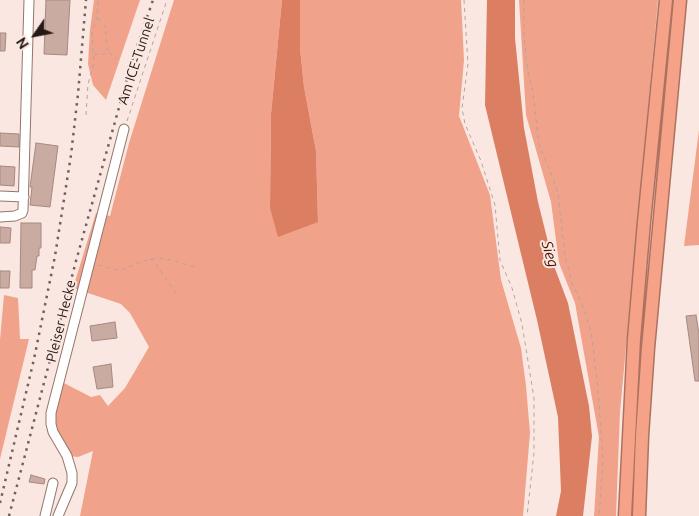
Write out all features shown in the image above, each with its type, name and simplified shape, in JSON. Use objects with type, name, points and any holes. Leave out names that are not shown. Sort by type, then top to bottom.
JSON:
[{"type":"highway","points":[[625,516],[635,329],[666,0]]},
{"type":"highway","points":[[639,516],[650,320],[680,0]]},
{"type":"street","points":[[0,217],[19,215],[23,210],[29,0]]},
{"type":"street","name":"Pleiser Hecke","points":[[58,516],[72,483],[72,473],[67,456],[50,424],[51,413],[124,129]]},
{"type":"street","points":[[0,196],[24,197]]},
{"type":"street","points":[[44,516],[53,483]]},
{"type":"path","points":[[86,115],[88,84],[94,62],[92,32],[97,17],[98,0]]},
{"type":"path","name":"Am ICE-Tunnel","points":[[124,129],[167,0]]},
{"type":"path","points":[[464,0],[468,64],[462,108],[465,124],[481,161],[495,204],[500,260],[512,288],[522,324],[534,398],[534,453],[527,516]]},
{"type":"path","points":[[524,0],[524,36],[527,66],[533,93],[539,145],[554,178],[558,194],[565,256],[572,283],[583,306],[591,331],[598,388],[603,461],[599,516]]},
{"type":"path","points":[[97,17],[105,26],[108,52],[117,59]]},
{"type":"path","points":[[93,54],[100,55],[108,52]]},
{"type":"path","points":[[90,262],[117,270],[150,259],[171,260],[195,267]]},
{"type":"path","points":[[150,259],[153,260],[177,295]]},
{"type":"shaded area","points":[[94,0],[140,0],[106,100],[93,85],[88,64]]},
{"type":"shaded area","points":[[174,0],[282,0],[271,114],[270,208],[318,222],[316,151],[304,87],[300,48],[300,0],[461,0],[464,60],[459,116],[490,195],[501,280],[521,348],[526,386],[530,433],[523,516],[80,516],[93,451],[78,457],[69,456],[55,432],[54,414],[62,382],[91,397],[100,395],[108,406],[125,388],[149,347],[130,313],[121,304],[73,288],[96,213],[110,216],[129,143]]},
{"type":"shaded area","points":[[519,0],[658,0],[620,412],[616,516],[594,516],[599,437],[575,303],[559,263],[551,202],[526,115]]},
{"type":"shaded area","points":[[699,130],[699,245],[684,246]]},
{"type":"shaded area","points":[[4,295],[18,298],[20,339],[29,339],[0,459],[0,340]]},
{"type":"water","points":[[282,0],[300,0],[300,48],[304,87],[316,151],[318,222],[278,237],[270,208],[271,114]]},
{"type":"water","name":"Sieg","points":[[487,0],[515,0],[515,38],[524,128],[538,202],[554,266],[568,303],[589,406],[592,436],[583,516],[556,516],[561,491],[558,417],[537,320],[485,105]]},
{"type":"building","points":[[46,0],[70,0],[67,55],[44,54]]},
{"type":"building","points":[[0,33],[6,33],[5,51],[0,51]]},
{"type":"building","points":[[0,133],[19,134],[19,147],[0,146]]},
{"type":"building","points":[[36,143],[58,146],[50,207],[30,205],[32,187],[30,187]]},
{"type":"building","points":[[0,166],[15,167],[14,186],[0,185]]},
{"type":"building","points":[[21,223],[41,223],[41,248],[39,248],[35,270],[32,270],[32,288],[20,288]]},
{"type":"building","points":[[0,227],[11,228],[10,243],[0,243]]},
{"type":"building","points":[[0,271],[10,271],[9,288],[0,288]]},
{"type":"building","points":[[696,315],[699,334],[699,381],[695,381],[686,316]]},
{"type":"building","points":[[115,322],[117,338],[92,341],[90,326]]},
{"type":"building","points":[[111,364],[113,387],[97,389],[93,367]]},
{"type":"building","points":[[31,475],[45,479],[44,484],[29,482]]},
{"type":"railway","points":[[0,503],[34,359],[55,256],[71,155],[86,0]]},
{"type":"railway","points":[[9,516],[76,261],[132,61],[153,0]]}]
